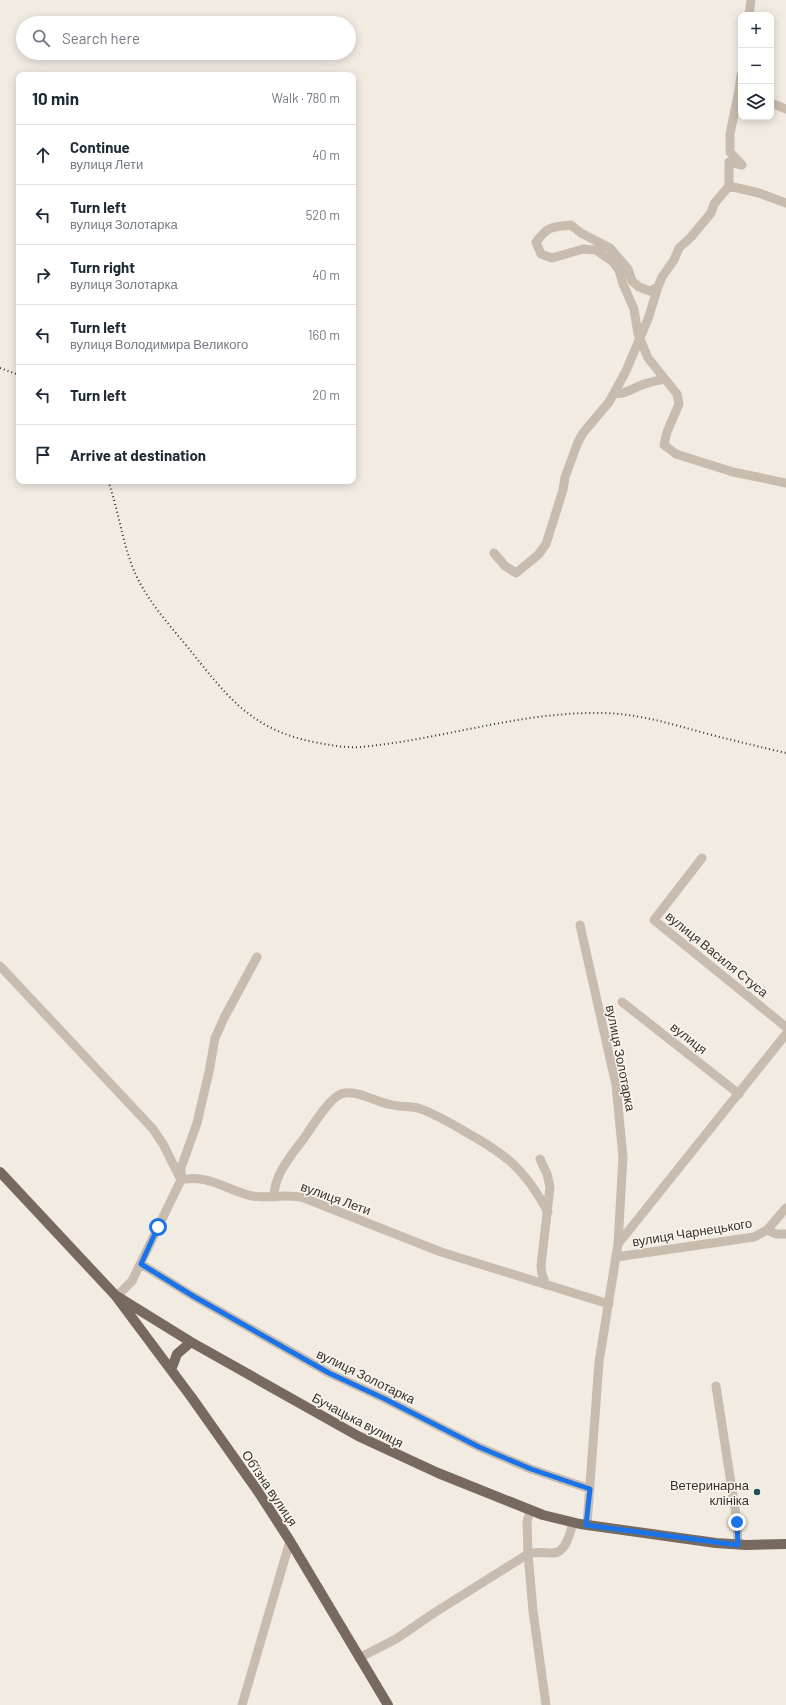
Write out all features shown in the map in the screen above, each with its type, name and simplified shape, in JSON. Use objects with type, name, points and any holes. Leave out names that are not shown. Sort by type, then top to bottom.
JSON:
[{"type":"main road","points":[[0,1172],[115,1295]]},
{"type":"main road","name":"Бучацька вулиця","points":[[115,1295],[191,1342],[308,1409],[386,1450],[438,1474],[530,1510],[573,1523],[606,1528],[738,1545],[786,1544]]},
{"type":"main road","name":"Обʼїзна вулиця","points":[[115,1295],[244,1472],[290,1541],[388,1705]]},
{"type":"main road","points":[[171,1370],[177,1354],[191,1342]]},
{"type":"street","points":[[749,12],[751,0]]},
{"type":"street","points":[[494,553],[497,559],[516,573],[538,555],[546,544],[563,490],[565,477],[578,442],[583,433],[609,402],[626,371],[652,308],[662,277],[674,260],[679,248],[691,237],[711,213],[714,204],[729,186],[729,162],[742,164],[730,152],[730,134],[738,99]]},
{"type":"street","points":[[774,104],[786,109]]},
{"type":"street","points":[[729,186],[759,193],[786,203]]},
{"type":"street","points":[[658,287],[650,291],[639,287],[632,281],[628,269],[610,248],[581,233],[571,225],[556,226],[544,231],[536,242],[541,254],[552,258],[583,249],[596,250],[612,261],[619,270],[623,284],[634,309],[639,337],[648,358],[677,394],[679,404],[664,445],[676,454],[733,472],[786,483]]},
{"type":"street","points":[[614,393],[619,395],[647,383],[664,379]]},
{"type":"street","name":"вулиця Василя Стуса","points":[[702,858],[654,920],[786,1027]]},
{"type":"street","name":"вулиця Золотарка","points":[[580,926],[616,1085],[623,1157],[618,1244],[599,1362],[586,1525]]},
{"type":"street","points":[[115,1295],[130,1284],[181,1180],[181,1168],[197,1123],[211,1065],[215,1038],[224,1018],[257,957]]},
{"type":"street","points":[[0,966],[153,1129],[163,1144],[181,1180]]},
{"type":"street","name":"вулиця","points":[[622,1002],[739,1094]]},
{"type":"street","name":"вулиця Золотарка","points":[[618,1244],[646,1206],[739,1094],[786,1034]]},
{"type":"street","points":[[274,1197],[275,1185],[280,1172],[317,1119],[337,1097],[341,1094],[350,1094],[361,1095],[392,1105],[422,1110],[447,1121],[493,1147],[518,1168],[548,1212]]},
{"type":"street","points":[[540,1159],[549,1180],[548,1212],[541,1266],[546,1285]]},
{"type":"street","name":"вулиця Лети","points":[[181,1180],[198,1178],[244,1194],[261,1197],[292,1196],[307,1199],[436,1250],[609,1304]]},
{"type":"street","name":"вулиця Чарнецького","points":[[616,1257],[744,1239],[758,1235],[767,1230],[786,1208]]},
{"type":"street","points":[[767,1230],[774,1233],[786,1234]]},
{"type":"street","name":"вулиця Золотарка","points":[[141,1264],[193,1296],[329,1373],[379,1396],[479,1447],[531,1469],[590,1489]]},
{"type":"street","points":[[716,1386],[737,1522],[738,1545]]},
{"type":"street","points":[[530,1510],[527,1522],[528,1554],[533,1611],[546,1705]]},
{"type":"street","points":[[360,1658],[396,1639],[434,1612],[528,1554],[537,1552],[559,1552],[566,1544],[573,1523]]},
{"type":"street","points":[[242,1705],[290,1541]]},
{"type":"railway","points":[[0,368],[16,374]]},
{"type":"railway","points":[[109,484],[131,562],[135,573],[151,602],[226,693],[255,718],[272,728],[291,736],[331,745],[360,747],[420,739],[509,721],[569,714],[612,713],[661,721],[786,753]]},
{"type":"place","name":"Ветеринарна клініка","points":[[757,1492]]},
{"type":"route","points":[[158,1227],[147,1248],[141,1264],[284,1349],[329,1373],[359,1386],[479,1447],[531,1469],[590,1489],[586,1525],[738,1545],[737,1522]]}]
